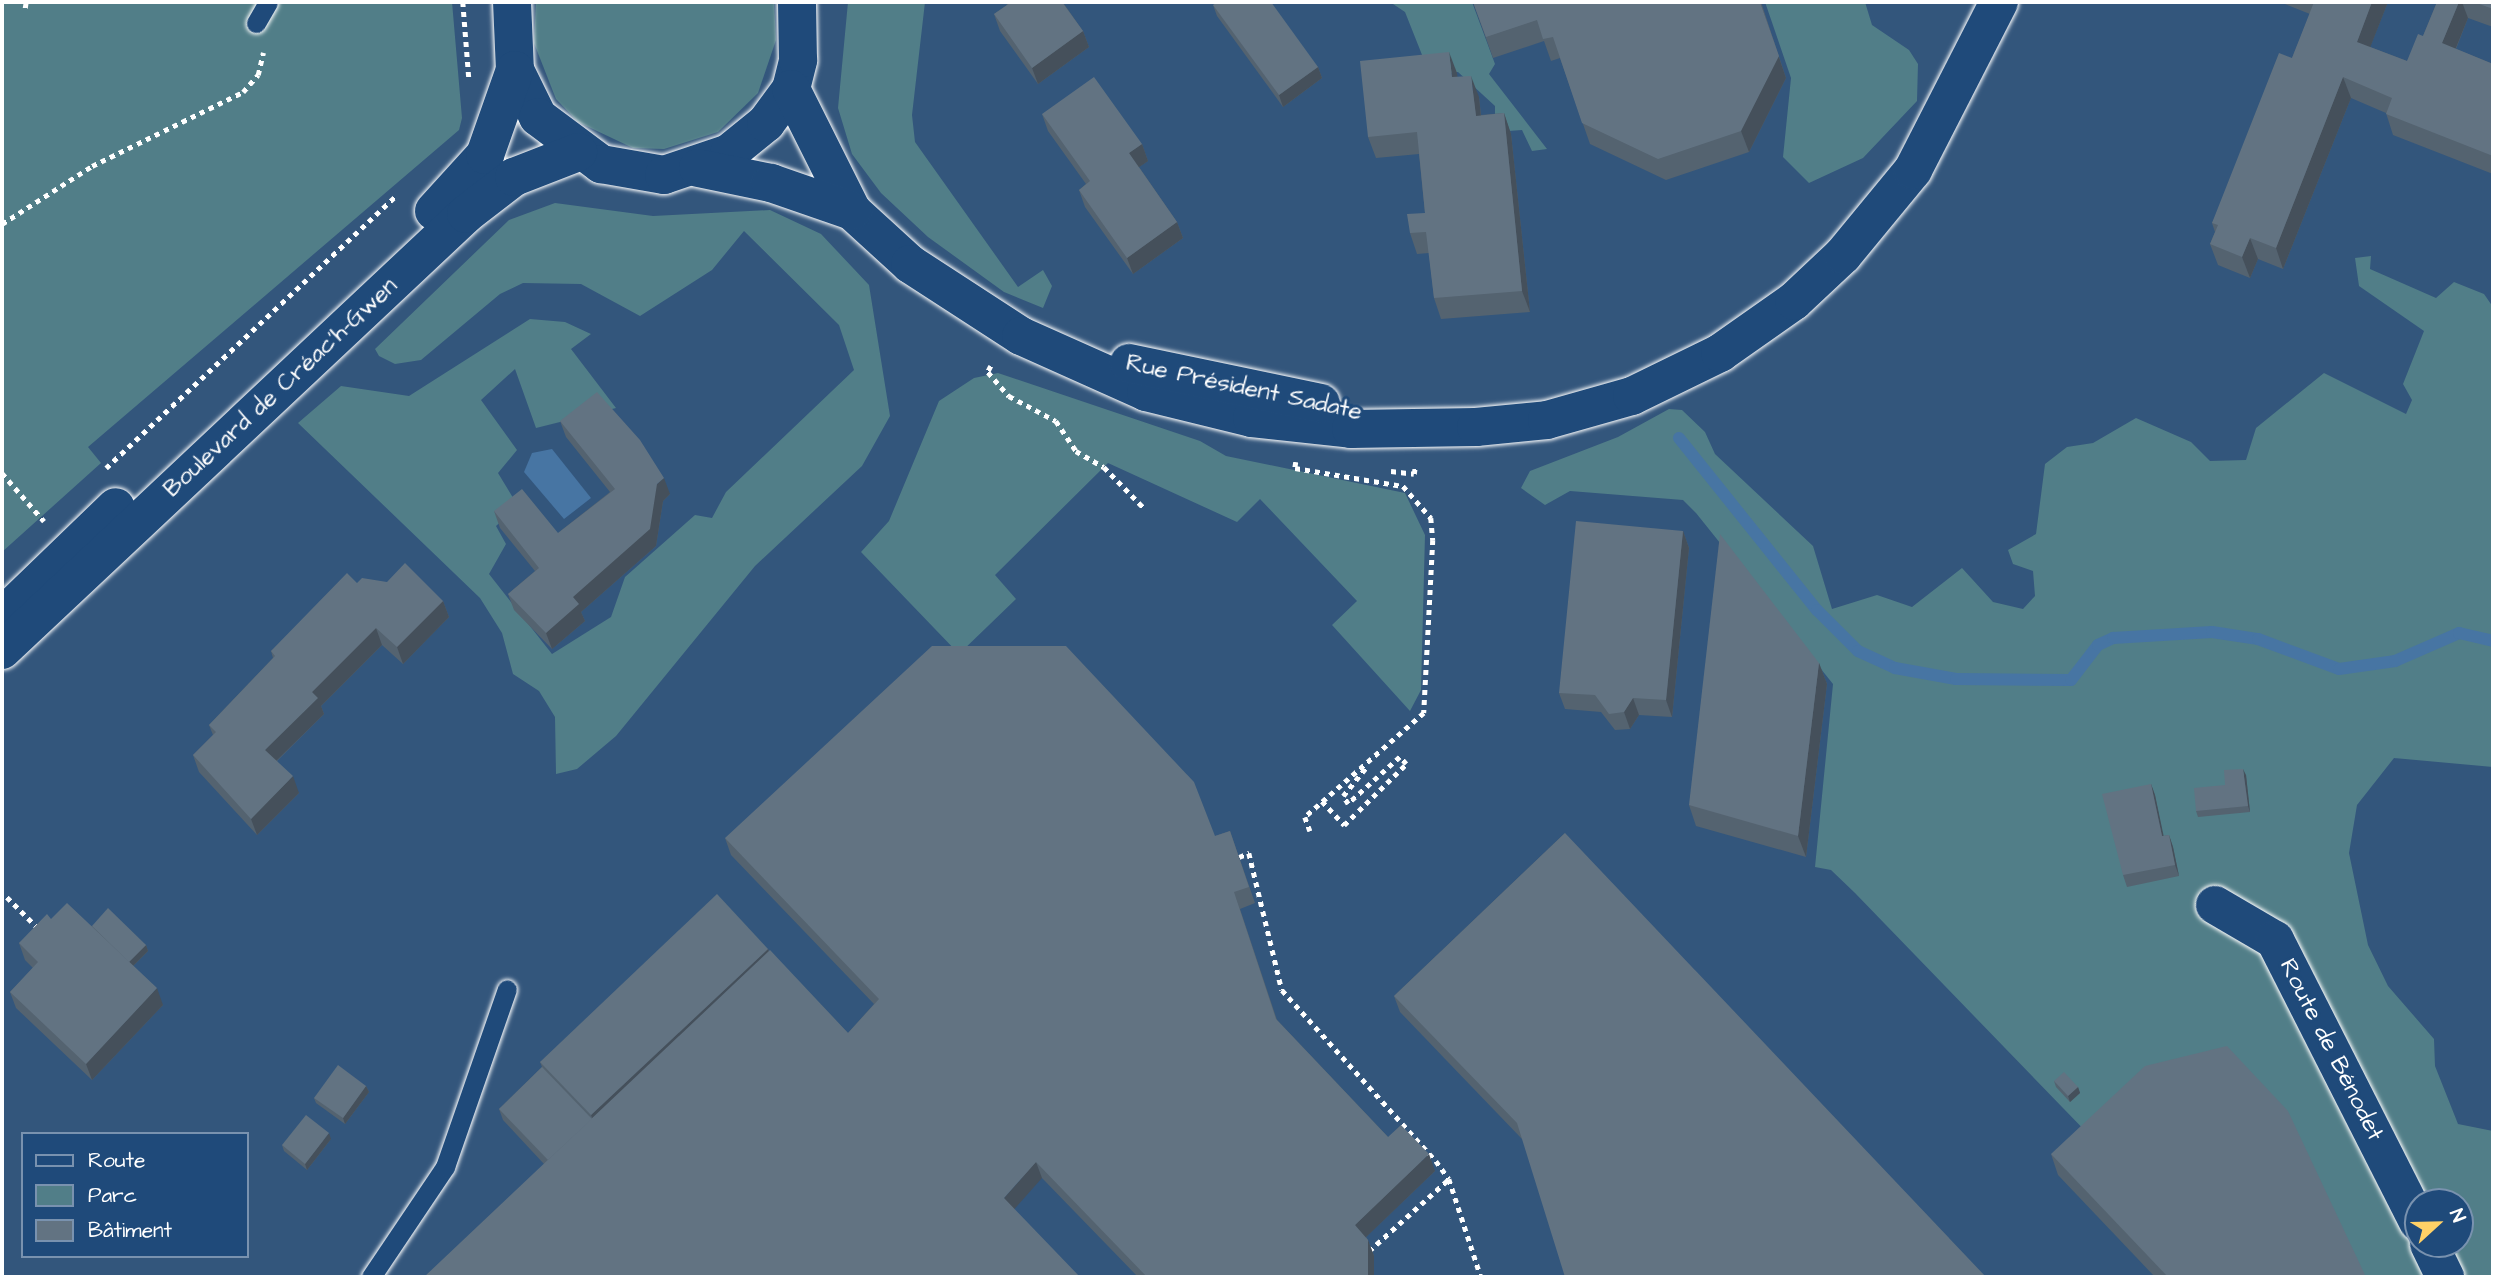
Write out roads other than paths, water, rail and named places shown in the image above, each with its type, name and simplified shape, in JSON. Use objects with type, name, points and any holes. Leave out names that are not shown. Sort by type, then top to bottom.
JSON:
[{"type":"street","points":[[512,2],[515,70],[538,117],[578,152],[630,173],[698,168],[771,183],[852,211]]},
{"type":"street","points":[[698,168],[753,136],[791,89],[798,60],[797,2]]},
{"type":"street","name":"Rue Président Sadate","points":[[852,211],[959,299],[1146,392],[1252,418],[1351,429],[1499,425],[1578,413],[1690,369],[1768,321],[1843,255],[1891,200],[1946,115],[1999,2]]},
{"type":"street","name":"Boulevard de Créac'h-Gwen","points":[[2,617],[455,192],[485,155],[515,70]]},
{"type":"street","points":[[791,89],[852,211]]},
{"type":"street","name":"Boulevard de Créac'h-Gwen","points":[[2,650],[466,214],[514,177],[578,152]]},
{"type":"street","name":"Route de Bénodet","points":[[2215,905],[2275,940],[2404,1195]]},
{"type":"street","points":[[2436,1258],[2445,1277]]},
{"type":"lane","points":[[256,23],[268,2]]},
{"type":"lane","points":[[371,1277],[445,1167],[507,989]]},
{"type":"water","points":[[552,449],[591,498],[564,519],[524,472],[532,453]]},
{"type":"waterway","points":[[1679,438],[1817,610],[1858,651],[1895,668],[1956,679],[2071,680],[2098,645],[2113,638],[2212,632],[2258,639],[2339,669],[2395,661],[2459,633],[2493,641]]}]
